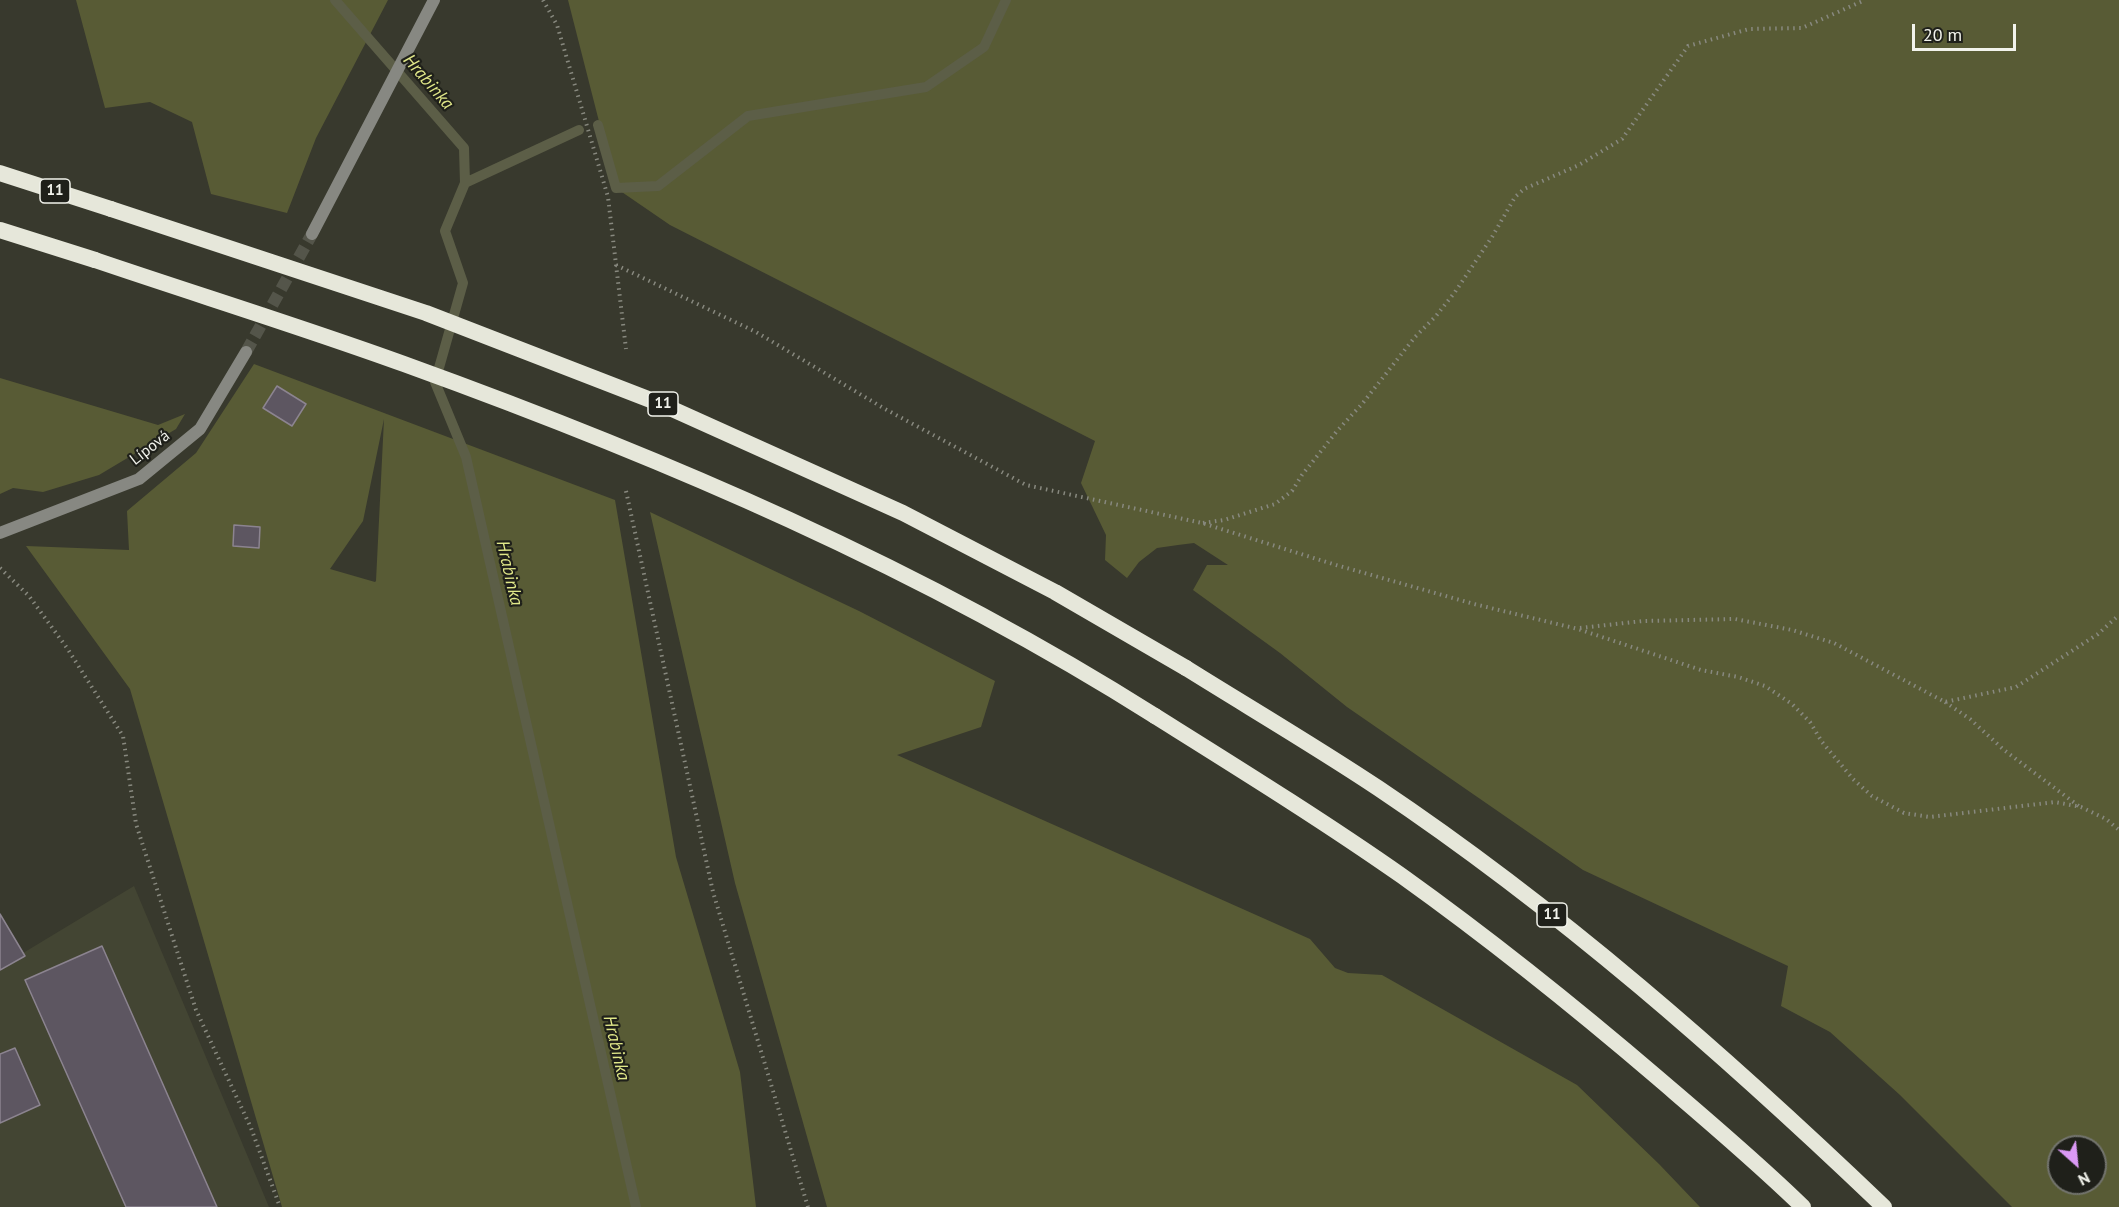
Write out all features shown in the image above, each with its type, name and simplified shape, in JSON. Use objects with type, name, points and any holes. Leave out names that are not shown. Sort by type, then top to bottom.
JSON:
[{"type":"highway","name":"11","points":[[0,173],[426,313],[661,404],[903,513],[1055,592],[1186,668],[1378,788],[1471,855],[1659,1001],[1816,1142],[1884,1207]]},
{"type":"highway","points":[[0,230],[403,363],[610,442],[695,478],[883,565],[1017,633],[1155,716],[1306,812],[1402,877],[1586,1016],[1697,1111],[1803,1207]]},
{"type":"street","points":[[312,234],[434,0]]},
{"type":"street","name":"Lípová","points":[[0,533],[139,478],[200,429],[246,352]]},
{"type":"path","points":[[543,0],[557,25],[608,198],[626,349]]},
{"type":"path","points":[[1202,523],[1224,520],[1275,504],[1292,491],[1329,440],[1455,292],[1492,237],[1515,197],[1524,189],[1579,165],[1622,139],[1688,46],[1749,29],[1802,28],[1865,0]]},
{"type":"path","points":[[616,265],[756,332],[885,409],[1026,485],[1202,523],[1336,565],[1474,604],[1578,629],[1701,670],[1738,677],[1765,686],[1792,704],[1810,722],[1853,780],[1872,796],[1904,813],[1930,818],[2055,802],[2081,807]]},
{"type":"path","points":[[626,491],[713,892],[808,1207]]},
{"type":"path","points":[[0,568],[29,596],[67,648],[123,736],[136,824],[192,1000],[251,1128],[280,1207]]},
{"type":"path","points":[[1945,702],[2016,687],[2098,634],[2119,615]]},
{"type":"path","points":[[1578,629],[1643,621],[1735,619],[1792,630],[1834,643],[1945,702],[1970,719],[2004,750],[2081,807],[2106,819],[2119,831]]},
{"type":"shaded area","points":[[134,886],[269,1207],[0,1207],[0,967]]},
{"type":"green space","points":[[76,0],[388,0],[316,138],[287,213],[211,194],[192,122],[150,102],[105,108]]},
{"type":"green space","points":[[568,0],[2119,0],[2119,1207],[2012,1207],[1900,1095],[1830,1032],[1781,1006],[1788,966],[1583,870],[1347,707],[1280,653],[1193,590],[1207,565],[1228,565],[1194,543],[1157,548],[1139,562],[1127,578],[1105,560],[1106,535],[1081,483],[1095,441],[670,225],[616,188]]},
{"type":"green space","points":[[254,364],[615,500],[676,857],[740,1072],[756,1207],[282,1207],[130,689],[26,546],[129,550],[127,511],[196,453]],"holes":[[[384,419],[376,581],[330,569],[363,521]]]},
{"type":"green space","points":[[0,378],[158,425],[185,414],[176,429],[99,475],[43,492],[13,488],[0,494]]},
{"type":"green space","points":[[650,512],[859,611],[995,681],[981,727],[897,755],[1310,939],[1335,968],[1348,973],[1382,975],[1577,1085],[1700,1207],[827,1207],[735,883]]},
{"type":"building","points":[[277,386],[306,404],[292,426],[263,408]]},
{"type":"building","points":[[234,525],[260,527],[259,548],[233,546]]},
{"type":"building","points":[[0,914],[25,956],[0,970]]},
{"type":"building","points":[[102,946],[217,1207],[126,1207],[25,980]]},
{"type":"building","points":[[15,1048],[40,1105],[0,1123],[0,1054]]},
{"type":"waterway","name":"Hrabinka","points":[[335,0],[464,148],[465,183],[445,231],[463,283],[435,382],[466,457],[636,1207]]},
{"type":"waterway","points":[[598,125],[616,188],[658,186],[748,116],[926,87],[984,47],[1006,0]]},
{"type":"waterway","points":[[465,183],[579,130]]},
{"type":"tunnel","points":[[246,352],[312,234]]}]
